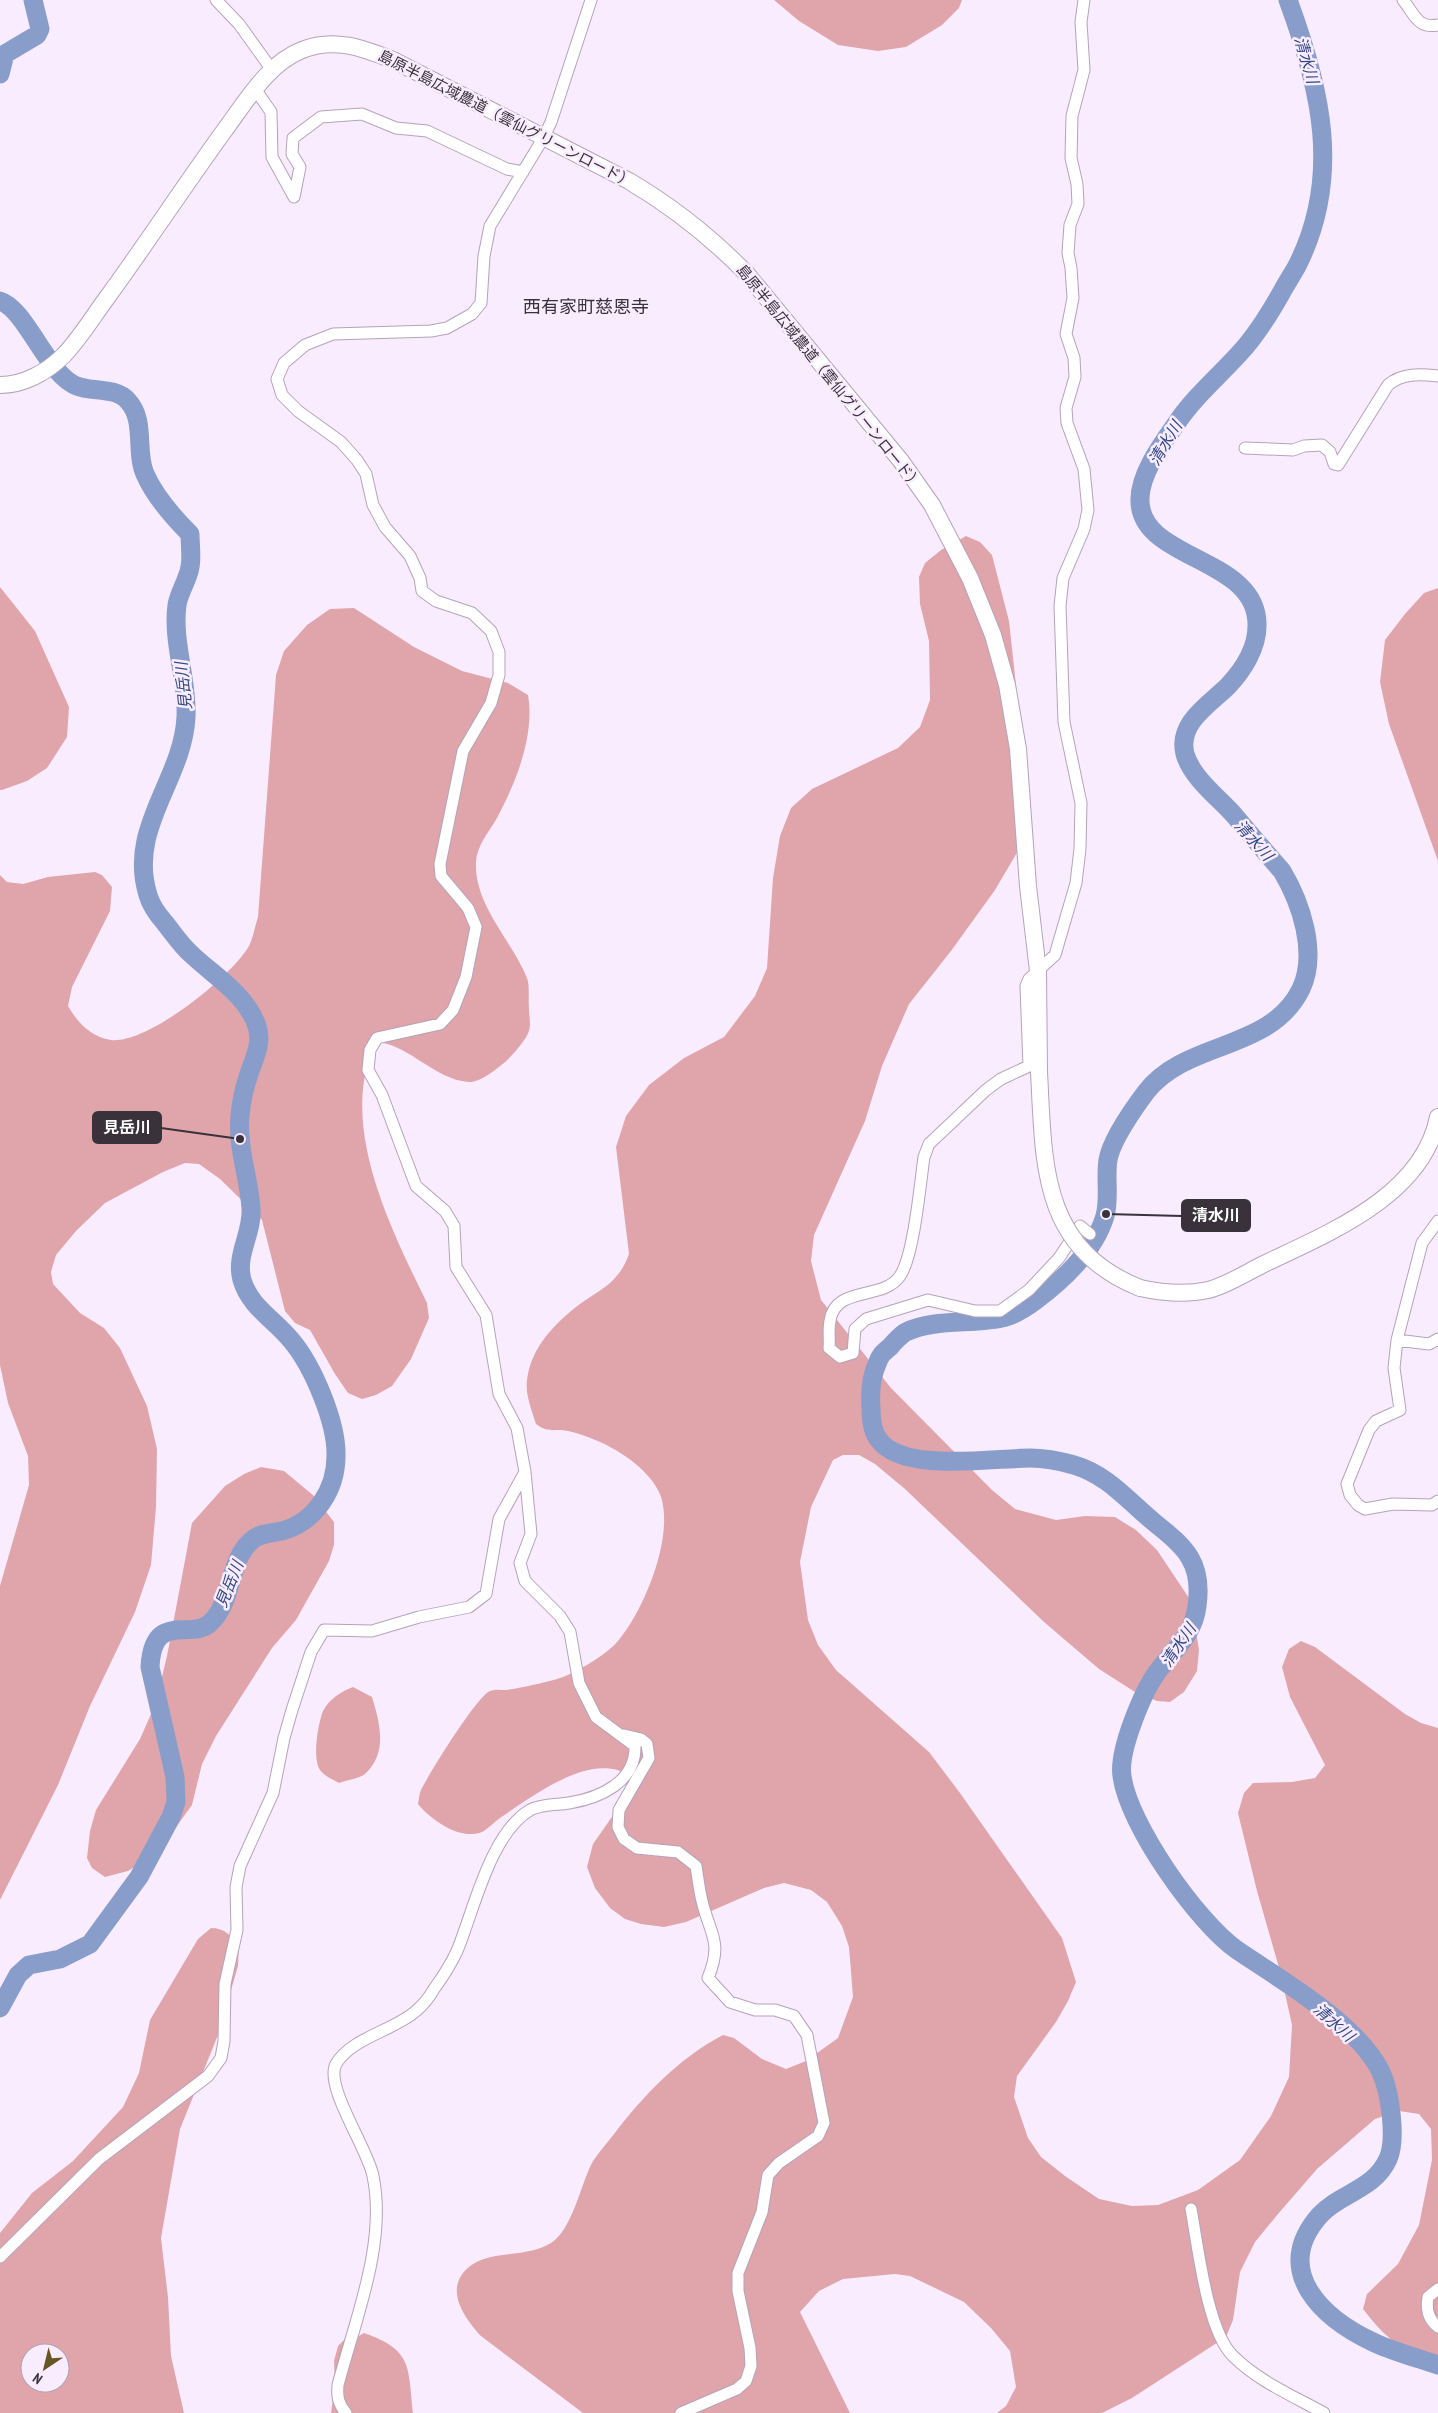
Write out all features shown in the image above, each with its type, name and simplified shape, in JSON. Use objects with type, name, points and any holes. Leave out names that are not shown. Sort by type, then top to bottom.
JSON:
[{"type":"street","points":[[216,0],[239,24],[272,70]]},
{"type":"street","points":[[346,2413],[340,2406],[337,2395],[338,2385],[374,2250],[376,2197],[373,2175],[365,2151],[343,2107],[333,2080],[336,2064],[352,2048],[415,2012],[434,1990],[456,1952],[495,1851],[513,1825],[530,1810],[596,1796],[615,1786],[626,1776],[636,1760],[636,1746],[596,1717],[579,1683],[570,1632],[560,1616],[525,1581],[520,1563],[531,1534],[525,1472],[517,1428],[499,1394],[486,1315],[456,1267],[454,1226],[445,1211],[416,1186],[382,1095],[368,1070],[370,1050],[377,1038],[440,1024],[453,1010],[466,977],[476,927],[468,908],[441,876],[440,864],[463,751],[491,703],[499,675],[499,652],[491,631],[472,613],[436,601],[422,591],[420,578],[410,556],[385,527],[373,505],[366,474],[341,442],[298,411],[282,395],[277,379],[284,362],[305,345],[333,334],[431,331],[447,328],[472,314],[481,303],[484,256],[490,226],[544,138],[564,89],[591,0]]},
{"type":"street","points":[[1084,0],[1081,22],[1084,70],[1072,116],[1071,158],[1078,184],[1078,204],[1070,225],[1068,253],[1073,298],[1066,334],[1074,358],[1075,377],[1066,408],[1067,424],[1084,469],[1088,510],[1084,529],[1063,578],[1060,606],[1064,722],[1081,802],[1080,849],[1076,883],[1055,955],[1026,986],[1029,1066],[1001,1079],[986,1090],[929,1144],[924,1157],[908,1262],[899,1278],[888,1286],[847,1298],[836,1308],[830,1321],[829,1348],[840,1357],[853,1353],[855,1329],[866,1319],[928,1300],[975,1311],[1000,1311],[1029,1290],[1059,1258],[1080,1226],[1090,1234]]},
{"type":"street","points":[[1403,0],[1418,22],[1427,25],[1438,25]]},
{"type":"street","name":"島原半島広域農道（雲仙グリーンロード）","points":[[0,385],[15,384],[45,371],[68,351],[255,89],[272,70],[301,50],[320,45],[342,44],[363,48],[393,60],[544,138],[660,199],[721,248],[785,319],[901,461],[932,505],[970,578],[993,635],[1007,685],[1018,749],[1028,886],[1038,971],[1039,1072],[1044,1161],[1049,1187],[1063,1224],[1089,1256],[1122,1281],[1140,1288],[1163,1293],[1209,1290],[1310,1242],[1380,1202],[1400,1185],[1426,1152],[1437,1128]]},
{"type":"street","points":[[255,89],[271,112],[272,157],[294,196],[300,167],[292,154],[293,138],[321,117],[362,114],[396,128],[427,132],[507,169],[523,172]]},
{"type":"street","points":[[1245,448],[1293,450],[1304,446],[1322,445],[1330,452],[1334,464],[1338,465],[1388,384],[1396,378],[1408,376],[1438,376]]},
{"type":"street","points":[[1438,1221],[1422,1243],[1397,1340],[1394,1368],[1400,1410],[1376,1421],[1369,1430],[1347,1484],[1350,1495],[1358,1505],[1365,1509],[1393,1504],[1432,1505],[1438,1502]]},
{"type":"street","points":[[1397,1340],[1429,1344],[1438,1339]]},
{"type":"street","points":[[0,2257],[98,2159],[208,2076],[221,2058],[224,2040],[226,1984],[237,1930],[236,1887],[240,1866],[273,1793],[284,1738],[292,1710],[311,1652],[324,1630],[372,1631],[419,1617],[469,1607],[486,1594],[499,1519],[525,1472]]},
{"type":"street","points":[[620,1735],[641,1739],[647,1744],[649,1758],[619,1810],[618,1827],[624,1840],[637,1848],[678,1852],[696,1866],[702,1902],[716,1939],[714,1962],[708,1978],[730,2002],[756,2010],[775,2010],[794,2016],[807,2035],[824,2123],[818,2136],[779,2163],[768,2175],[762,2212],[738,2273],[738,2291],[750,2348],[751,2366],[746,2381],[737,2389],[681,2413]]},
{"type":"street","points":[[1191,2209],[1213,2316],[1221,2339],[1232,2355],[1262,2379],[1324,2413]]},
{"type":"street","points":[[1438,2289],[1428,2297],[1426,2307],[1429,2318],[1438,2327]]},
{"type":"shaded area","points":[[774,0],[962,0],[959,8],[942,25],[906,47],[878,51],[838,45],[799,21]]},
{"type":"shaded area","points":[[966,536],[980,542],[992,555],[1009,621],[1021,731],[1018,851],[995,890],[951,951],[909,1004],[882,1066],[865,1121],[814,1235],[811,1261],[821,1300],[891,1388],[992,1490],[1015,1509],[1056,1520],[1085,1516],[1115,1517],[1136,1530],[1157,1550],[1191,1601],[1199,1650],[1197,1671],[1184,1692],[1170,1702],[1157,1701],[1135,1692],[1099,1669],[1044,1622],[905,1489],[875,1464],[859,1455],[843,1455],[833,1460],[811,1507],[800,1562],[808,1620],[818,1645],[836,1670],[929,1752],[1062,1938],[1076,1982],[1056,2022],[1017,2076],[1014,2097],[1028,2138],[1041,2157],[1099,2199],[1132,2206],[1158,2205],[1198,2190],[1240,2160],[1271,2116],[1289,2077],[1292,2025],[1280,1971],[1257,1891],[1238,1813],[1244,1793],[1253,1783],[1292,1782],[1315,1778],[1325,1765],[1290,1697],[1282,1667],[1289,1649],[1301,1641],[1315,1647],[1405,1714],[1421,1723],[1438,1728],[1438,2363],[1396,2343],[1380,2329],[1363,2309],[1367,2294],[1398,2264],[1419,2225],[1432,2160],[1431,2129],[1419,2114],[1399,2111],[1375,2119],[1317,2169],[1255,2242],[1240,2272],[1233,2320],[1226,2337],[1132,2398],[1102,2413],[997,2413],[1006,2406],[1016,2387],[1010,2351],[991,2328],[964,2302],[910,2276],[895,2274],[843,2279],[819,2291],[800,2312],[850,2413],[583,2413],[481,2336],[471,2324],[458,2300],[458,2284],[461,2276],[470,2266],[480,2260],[532,2251],[544,2247],[555,2240],[567,2224],[593,2161],[600,2151],[625,2119],[663,2078],[707,2044],[723,2035],[734,2038],[762,2059],[786,2069],[806,2061],[838,2038],[853,1997],[849,1947],[842,1926],[827,1902],[811,1890],[784,1883],[764,1888],[686,1922],[664,1927],[641,1924],[625,1919],[610,1908],[595,1888],[587,1867],[593,1844],[614,1814],[631,1777],[616,1770],[599,1768],[564,1779],[529,1798],[484,1831],[473,1834],[455,1831],[438,1822],[418,1804],[419,1795],[454,1736],[484,1696],[492,1690],[520,1688],[562,1677],[594,1660],[618,1641],[638,1611],[646,1593],[660,1552],[663,1532],[664,1514],[659,1491],[640,1467],[611,1447],[589,1437],[563,1430],[548,1430],[536,1424],[527,1391],[529,1368],[539,1346],[553,1328],[571,1311],[609,1284],[625,1264],[629,1254],[616,1147],[626,1116],[649,1085],[684,1058],[724,1037],[755,996],[767,968],[773,878],[780,836],[791,808],[812,789],[898,748],[920,727],[930,700],[929,641],[920,604],[919,577],[925,563],[941,550]]},
{"type":"shaded area","points":[[0,587],[35,631],[69,707],[67,737],[47,768],[27,781],[2,790],[0,790]]},
{"type":"shaded area","points":[[1438,588],[1438,861],[1389,724],[1380,682],[1385,640],[1424,593]]},
{"type":"shaded area","points":[[354,608],[414,647],[462,671],[508,683],[528,695],[529,726],[522,758],[504,804],[481,844],[476,862],[477,878],[487,907],[528,981],[529,1031],[522,1043],[504,1063],[487,1076],[473,1082],[456,1080],[402,1050],[379,1042],[369,1060],[362,1096],[363,1126],[368,1157],[388,1218],[427,1303],[429,1318],[411,1359],[392,1386],[376,1395],[362,1399],[348,1393],[310,1330],[295,1323],[285,1311],[262,1220],[220,1179],[199,1164],[185,1163],[163,1172],[105,1203],[76,1231],[56,1255],[51,1272],[53,1284],[80,1313],[104,1328],[120,1348],[147,1406],[157,1449],[156,1507],[151,1565],[135,1612],[90,1706],[58,1785],[0,1900],[0,1586],[29,1485],[28,1456],[8,1403],[0,1365],[0,875],[7,882],[23,884],[48,877],[95,872],[102,875],[112,887],[110,911],[72,987],[68,1006],[85,1028],[97,1036],[111,1040],[127,1038],[146,1031],[187,1006],[225,974],[239,959],[249,946],[258,917],[276,675],[284,651],[307,625],[330,609]]},
{"type":"shaded area","points":[[261,1467],[284,1471],[314,1496],[334,1522],[334,1545],[329,1561],[296,1620],[272,1648],[216,1736],[202,1764],[192,1805],[158,1852],[128,1871],[105,1877],[92,1868],[87,1858],[90,1831],[96,1810],[140,1739],[155,1705],[167,1656],[192,1523],[225,1486],[244,1474]]},
{"type":"shaded area","points":[[353,1687],[372,1697],[378,1717],[379,1747],[377,1757],[365,1774],[339,1783],[320,1770],[316,1758],[318,1732],[323,1711],[329,1703],[336,1696]]},
{"type":"shaded area","points":[[211,1928],[220,1929],[227,1933],[239,1946],[238,1966],[218,2035],[180,2129],[161,2238],[168,2297],[171,2356],[184,2413],[0,2413],[0,2233],[32,2193],[73,2161],[123,2107],[139,2073],[150,2020],[198,1939]]},
{"type":"shaded area","points":[[364,2333],[392,2346],[405,2362],[410,2383],[413,2413],[331,2413],[335,2384],[334,2361],[338,2346],[346,2338],[352,2340]]},
{"type":"waterway","name":"見岳川","points":[[0,74],[5,54],[37,35],[40,29],[33,0]]},
{"type":"waterway","name":"清水川","points":[[1288,0],[1310,67],[1322,133],[1323,166],[1319,199],[1311,233],[1297,266],[1257,332],[1192,403],[1158,450],[1144,480],[1140,499],[1145,519],[1158,535],[1177,548],[1220,571],[1239,585],[1252,603],[1257,626],[1252,650],[1234,680],[1204,707],[1190,724],[1184,743],[1185,754],[1188,763],[1199,779],[1234,815],[1282,871],[1295,898],[1305,928],[1308,960],[1306,975],[1301,989],[1287,1009],[1269,1024],[1249,1036],[1183,1063],[1163,1075],[1146,1092],[1124,1125],[1110,1152],[1107,1167],[1106,1209],[1100,1229],[1086,1252],[1067,1274],[1035,1301],[1010,1316],[982,1321],[929,1325],[904,1333],[878,1361],[871,1386],[871,1416],[873,1429],[879,1440],[891,1450],[908,1457],[950,1461],[1030,1458],[1063,1462],[1086,1469],[1117,1490],[1175,1540],[1190,1558],[1195,1567],[1197,1578],[1198,1591],[1195,1616],[1188,1633],[1158,1671],[1139,1706],[1128,1737],[1122,1765],[1122,1776],[1127,1796],[1150,1845],[1203,1918],[1237,1950],[1296,1989],[1355,2036],[1370,2054],[1381,2072],[1390,2103],[1392,2140],[1388,2159],[1382,2169],[1366,2185],[1337,2201],[1320,2215],[1306,2236],[1300,2255],[1302,2274],[1309,2291],[1337,2321],[1375,2343],[1438,2365]]},
{"type":"waterway","name":"見岳川","points":[[0,301],[9,306],[18,315],[52,364],[71,383],[85,388],[115,393],[128,401],[137,417],[142,465],[145,474],[165,506],[190,534],[190,567],[178,600],[176,619],[186,703],[183,740],[150,826],[145,848],[143,871],[149,899],[157,914],[180,943],[237,995],[245,1004],[257,1026],[259,1033],[257,1052],[245,1086],[240,1116],[240,1139],[251,1208],[251,1217],[242,1253],[240,1271],[242,1280],[251,1298],[291,1340],[315,1379],[328,1412],[336,1456],[335,1469],[328,1492],[314,1512],[294,1527],[258,1536],[243,1550],[223,1604],[218,1614],[210,1623],[202,1628],[174,1630],[165,1633],[158,1639],[153,1649],[150,1667],[175,1777],[176,1802],[171,1817],[139,1877],[90,1944],[60,1959],[29,1965],[18,1975],[0,2008]]},
{"type":"place","name":"見岳川","points":[[240,1139]]},
{"type":"place","name":"清水川","points":[[1106,1214]]},
{"type":"district","name":"西有家町慈恩寺","points":[[586,307]]}]
